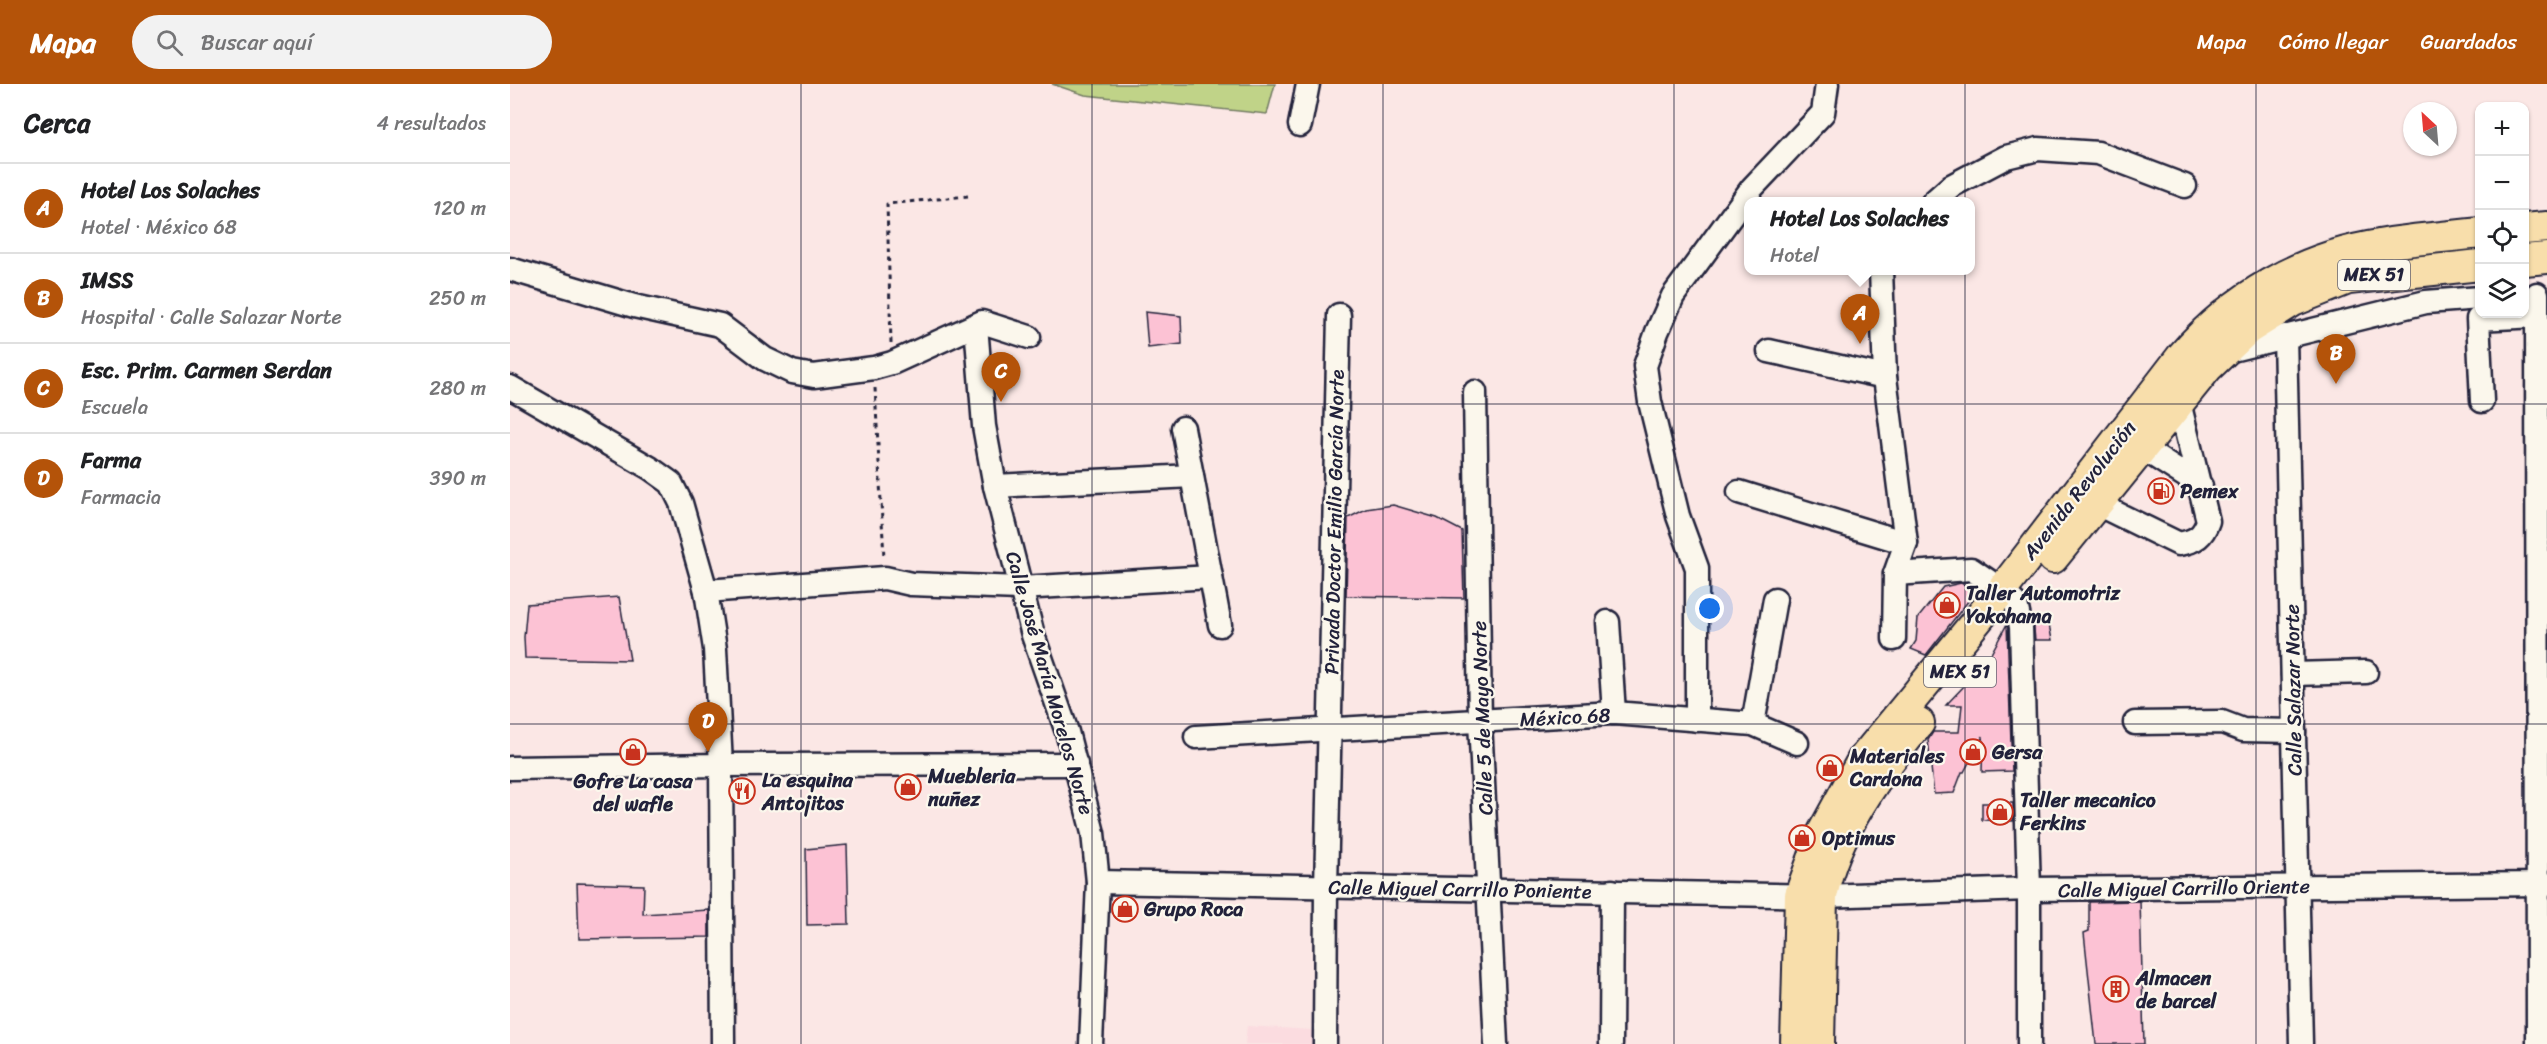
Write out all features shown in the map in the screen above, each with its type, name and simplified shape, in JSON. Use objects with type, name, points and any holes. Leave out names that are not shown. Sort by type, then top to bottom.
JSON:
[{"type":"main road","points":[[2529,229],[2547,227]]},
{"type":"main road","name":"Avenida Revolución","points":[[1796,1044],[1811,895],[1825,882],[1847,829],[1897,749],[2009,597],[2132,441],[2194,342],[2218,319],[2265,287],[2310,264],[2351,250],[2378,245],[2475,234]]},
{"type":"main road","points":[[2529,260],[2547,258]]},
{"type":"main road","name":"Avenida Revolución","points":[[2132,441],[2179,402],[2248,328],[2274,311],[2348,279],[2475,266]]},
{"type":"main road","name":"Avenida Revolución","points":[[1811,895],[1819,1044]]},
{"type":"street","points":[[1300,125],[1308,84]]},
{"type":"street","points":[[1745,197],[1823,113],[1827,84]]},
{"type":"street","points":[[1938,197],[1951,186],[1997,162],[2022,152],[2038,149],[2098,153],[2185,186]]},
{"type":"street","points":[[1697,720],[1697,568],[1675,505],[1650,402],[1645,366],[1673,296],[1744,199]]},
{"type":"street","points":[[510,269],[634,306],[720,325],[765,359],[792,372],[814,376],[883,366],[982,322],[1029,337]]},
{"type":"street","points":[[1881,275],[1885,377],[1906,543],[1894,574],[1894,639]]},
{"type":"street","points":[[2223,353],[2426,302],[2475,298]]},
{"type":"street","points":[[2481,401],[2478,319],[2536,299],[2542,523],[2543,693],[2538,1044]]},
{"type":"street","name":"Privada Doctor Emilio García Norte","points":[[1325,1044],[1329,728],[1339,315]]},
{"type":"street","name":"Calle José María Morelos Norte","points":[[976,325],[984,426],[995,486],[1033,635],[1076,764],[1093,833],[1098,882],[1091,1044]]},
{"type":"street","name":"Calle Salazar Norte","points":[[2284,336],[2301,1044]]},
{"type":"street","points":[[1769,351],[1885,377]]},
{"type":"street","points":[[510,387],[650,468],[670,483],[681,503],[706,591],[715,649],[721,765],[723,1044]]},
{"type":"street","name":"Calle 5 de Mayo Norte","points":[[1475,392],[1480,721],[1496,1044]]},
{"type":"street","points":[[2086,498],[2179,544],[2192,542],[2204,533],[2208,520],[2179,402]]},
{"type":"street","points":[[1183,428],[1220,625]]},
{"type":"street","points":[[2132,441],[2201,486]]},
{"type":"street","points":[[995,486],[1192,477]]},
{"type":"street","points":[[1738,492],[1906,543]]},
{"type":"street","points":[[1894,574],[1971,569],[2009,597],[2021,627],[2029,890],[2029,1044]]},
{"type":"street","points":[[706,591],[885,578],[911,584],[1020,588],[1211,577]]},
{"type":"street","points":[[1753,724],[1775,599]]},
{"type":"street","points":[[1608,622],[1614,713]]},
{"type":"street","points":[[2293,674],[2366,672]]},
{"type":"street","name":"México 68","points":[[1196,737],[1614,713],[1753,724],[1797,743]]},
{"type":"street","points":[[2135,723],[2222,722],[2243,730],[2294,731]]},
{"type":"street","points":[[510,768],[1076,764]]},
{"type":"street","name":"Calle Miguel Carrillo Poniente","points":[[1098,882],[1488,891],[1811,895]]},
{"type":"street","name":"Calle Miguel Carrillo Oriente","points":[[1811,895],[2542,884]]},
{"type":"street","points":[[1611,1044],[1612,891]]},
{"type":"path","points":[[885,578],[883,366],[886,204],[968,196]]},
{"type":"shaded area","points":[[1247,1026],[1313,1030],[1312,1044],[1245,1044]]},
{"type":"green space","points":[[1052,84],[1275,84],[1267,114],[1085,95]]},
{"type":"building","points":[[1145,312],[1181,316],[1182,344],[1148,348]]},
{"type":"building","points":[[1393,505],[1437,518],[1462,531],[1464,598],[1346,596],[1348,518],[1366,509]]},
{"type":"building","name":"Taller Automotriz Yokohama","points":[[1961,583],[1976,591],[1926,655],[1911,649],[1916,641],[1918,618],[1943,587]]},
{"type":"building","points":[[619,597],[630,660],[525,658],[527,604]]},
{"type":"building","points":[[2048,619],[2052,640],[2035,640],[2033,620]]},
{"type":"building","points":[[2007,624],[2012,771],[1982,772],[1983,736],[1962,772],[1954,793],[1934,794],[1928,740],[1933,732],[1959,732],[1962,705],[1946,705],[1986,663]]},
{"type":"building","name":"Taller mecanico Ferkins","points":[[1982,803],[2013,803],[2013,821],[1982,820]]},
{"type":"building","points":[[847,845],[849,924],[807,925],[806,849]]},
{"type":"building","points":[[577,883],[644,885],[643,914],[709,910],[709,937],[579,939]]},
{"type":"building","name":"Almacen de barcel","points":[[2140,901],[2144,1044],[2096,1044],[2084,933],[2089,931],[2089,902]]},
{"type":"place","name":"Hotel Los Solaches","points":[[1860,344]]},
{"type":"place","name":"IMSS","points":[[2336,384]]},
{"type":"place","name":"Esc. Prim. Carmen Serdan","points":[[1001,402]]},
{"type":"place","name":"Pemex","points":[[2161,491]]},
{"type":"place","name":"Taller Automotriz Yokohama","points":[[1947,605]]},
{"type":"place","name":"Gofre La casa del wafle","points":[[633,752]]},
{"type":"place","name":"Farma","points":[[708,752]]},
{"type":"place","name":"Gersa","points":[[1973,752]]},
{"type":"place","name":"Materiales Cardona","points":[[1830,768]]},
{"type":"place","name":"Muebleria nuñez","points":[[908,787]]},
{"type":"place","name":"La esquina Antojitos","points":[[742,791]]},
{"type":"place","name":"Taller mecanico Ferkins","points":[[2000,812]]},
{"type":"place","name":"Optimus","points":[[1802,838]]},
{"type":"place","name":"Grupo Roca","points":[[1125,909]]},
{"type":"place","name":"Almacen de barcel","points":[[2116,989]]}]
